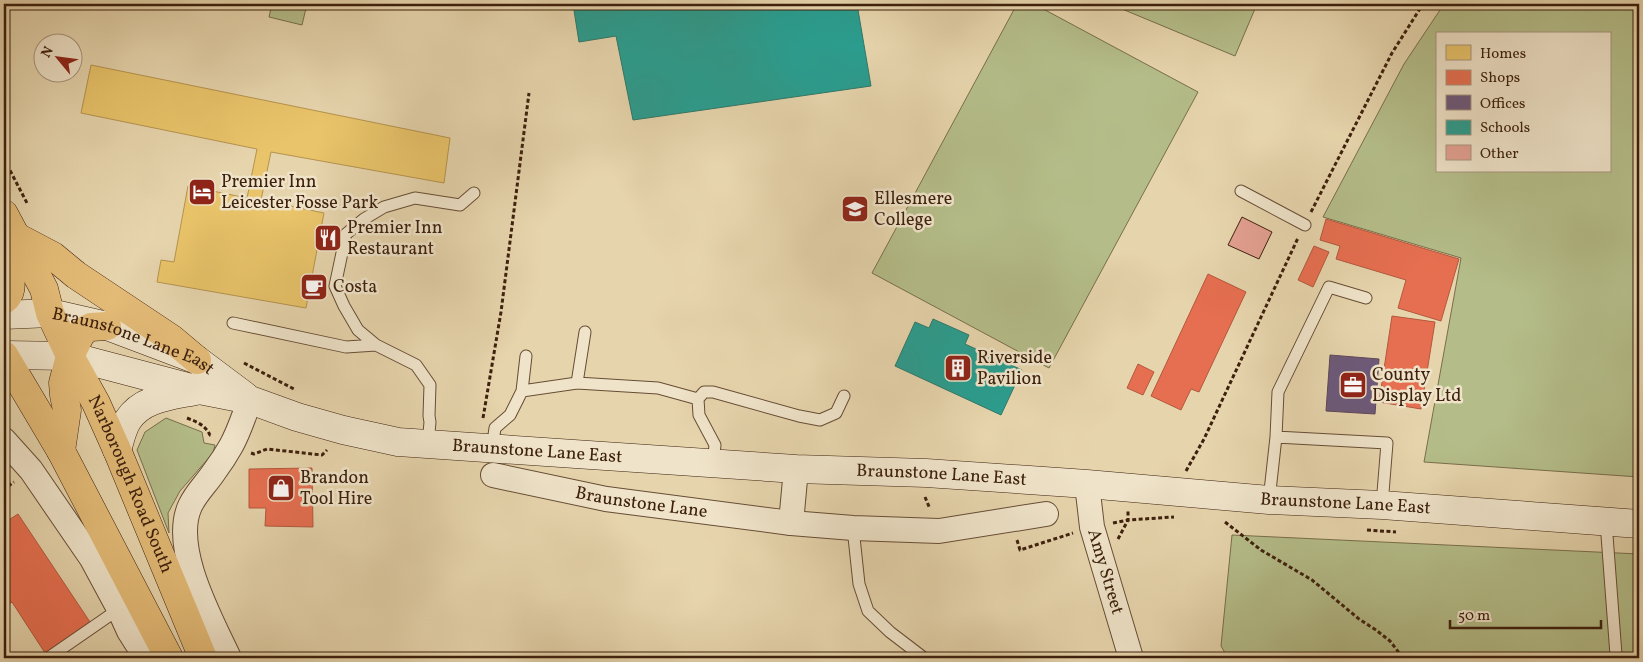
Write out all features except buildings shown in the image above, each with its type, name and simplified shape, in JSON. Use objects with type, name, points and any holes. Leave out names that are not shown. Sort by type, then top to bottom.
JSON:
[{"type":"main road","points":[[4,300],[10,290],[10,263],[16,219]]},
{"type":"main road","points":[[16,219],[53,256],[76,275],[172,339],[197,360]]},
{"type":"main road","name":"Narborough Road South","points":[[16,219],[44,289],[50,313],[70,356],[96,403],[117,450],[203,658]]},
{"type":"main road","points":[[62,451],[67,410],[63,383],[70,356],[82,332],[90,327],[107,326]]},
{"type":"main road","points":[[4,355],[62,451],[169,658]]},
{"type":"street","name":"Braunstone Lane East","points":[[4,315],[50,313],[107,326],[197,360],[250,400]]},
{"type":"street","name":"Braunstone Lane East","points":[[4,355],[70,356],[199,390],[250,400],[297,417],[343,430],[398,442],[494,451],[796,469],[926,473],[1087,484],[1269,500],[1382,505],[1639,524]]},
{"type":"street","points":[[117,450],[127,421],[147,402],[199,390]]},
{"type":"street","name":"Narborough Road South","points":[[229,658],[198,589],[184,536],[185,520],[197,493],[214,473],[232,444],[250,400]]},
{"type":"street","points":[[4,440],[31,470],[92,559],[129,632],[146,658]]},
{"type":"street","name":"Braunstone Lane","points":[[494,451],[606,499],[791,523],[853,528],[939,531],[1046,514]]},
{"type":"street","points":[[791,523],[796,469]]},
{"type":"street","name":"Amy Street","points":[[1087,484],[1092,527],[1131,658]]},
{"type":"street","points":[[120,565],[129,632]]},
{"type":"lane","points":[[1241,191],[1304,225]]},
{"type":"lane","points":[[428,444],[430,385],[416,365],[376,345],[358,330],[335,286],[346,234],[364,218],[384,206],[415,198],[460,204],[474,194]]},
{"type":"lane","points":[[1269,500],[1276,437],[1278,392],[1328,287],[1366,298]]},
{"type":"lane","points":[[234,323],[346,347],[376,345]]},
{"type":"lane","points":[[578,383],[586,332]]},
{"type":"lane","points":[[494,451],[522,391],[526,356]]},
{"type":"lane","points":[[522,391],[578,383],[658,388],[698,399]]},
{"type":"lane","points":[[713,464],[714,445],[699,415],[698,399],[704,392],[714,392],[820,420],[836,412],[844,396]]},
{"type":"lane","points":[[1276,437],[1386,443],[1382,505]]},
{"type":"lane","points":[[1606,522],[1616,655]]},
{"type":"lane","points":[[853,528],[860,584],[868,611],[890,632],[924,658]]},
{"type":"lane","points":[[48,658],[119,609]]},
{"type":"path","points":[[494,451],[481,426],[501,312],[529,93]]},
{"type":"path","points":[[4,159],[16,219]]},
{"type":"path","points":[[242,362],[300,391]]},
{"type":"path","points":[[232,444],[254,454],[267,450],[322,455],[343,430]]},
{"type":"path","points":[[1186,470],[1195,471]]},
{"type":"path","points":[[1104,568],[1128,520],[1129,488]]},
{"type":"path","points":[[1011,521],[1020,550],[1092,527],[1128,520],[1182,518]]},
{"type":"path","points":[[1217,521],[1235,522]]},
{"type":"path","points":[[1226,522],[1261,550],[1312,580],[1359,619],[1390,641],[1403,658]]},
{"type":"path","points":[[1363,530],[1402,532]]},
{"type":"green space","points":[[272,4],[307,4],[302,25],[269,17]]},
{"type":"green space","points":[[1017,4],[1034,4],[1198,92],[1049,368],[872,273]]},
{"type":"green space","points":[[1110,4],[1257,4],[1235,56]]},
{"type":"green space","points":[[1444,4],[1639,4],[1639,477],[1424,462],[1461,258],[1323,217],[1404,64]]},
{"type":"green space","points":[[166,418],[202,432],[204,443],[215,445],[213,453],[180,491],[168,513],[169,533],[137,450],[145,432]]},
{"type":"green space","points":[[1232,535],[1639,554],[1639,658],[1228,658],[1221,646]]},
{"type":"place","name":"Premier Inn Leicester Fosse Park","points":[[202,192]]},
{"type":"place","name":"Ellesmere College","points":[[855,209]]},
{"type":"place","name":"Premier Inn Restaurant","points":[[328,238]]},
{"type":"place","name":"Costa","points":[[314,287]]},
{"type":"place","name":"Riverside Pavilion","points":[[958,368]]},
{"type":"place","name":"County Display Ltd","points":[[1353,385]]},
{"type":"place","name":"Brandon Tool Hire","points":[[281,488]]}]
